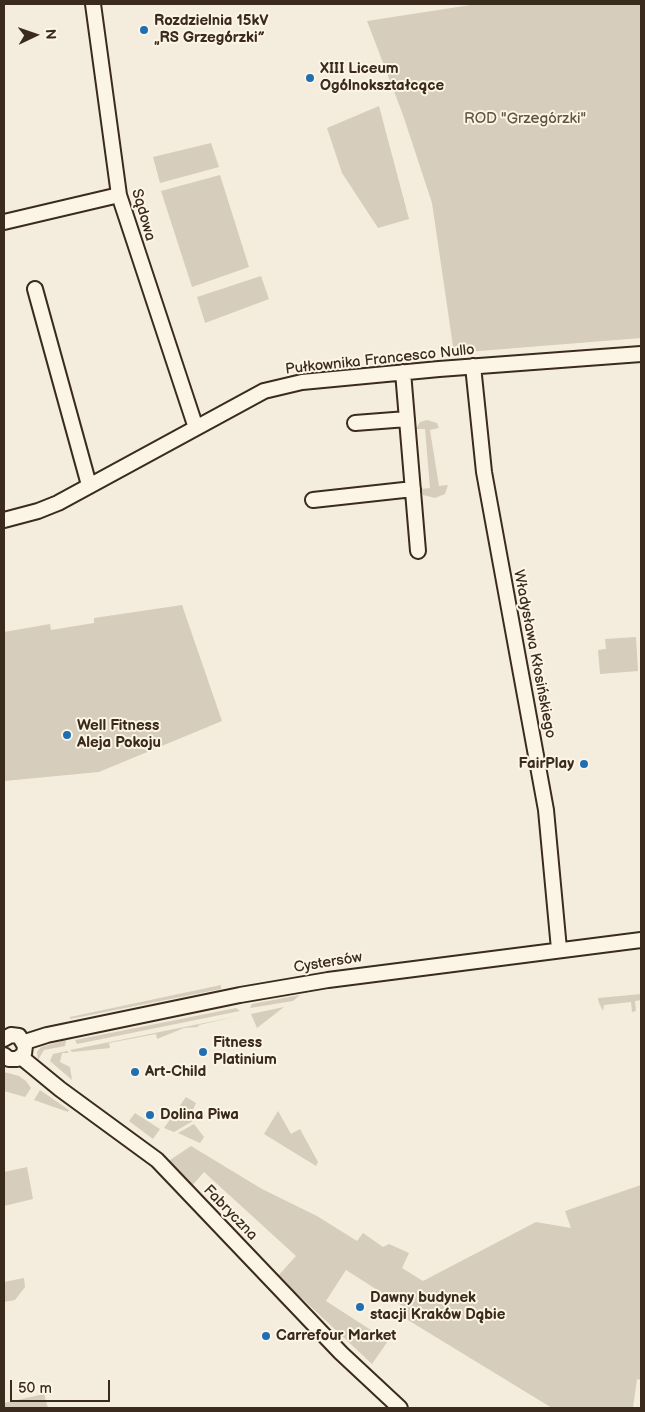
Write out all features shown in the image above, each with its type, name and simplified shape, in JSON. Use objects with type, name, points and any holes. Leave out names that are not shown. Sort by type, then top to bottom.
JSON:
[{"type":"street","name":"Sądowa","points":[[93,4],[119,195],[196,428]]},
{"type":"street","points":[[4,222],[119,195]]},
{"type":"street","points":[[35,288],[89,485]]},
{"type":"street","name":"Pułkownika Francesco Nullo","points":[[4,520],[52,506],[264,391],[302,382],[403,372],[641,354]]},
{"type":"street","name":"Władysława Kłosińskiego","points":[[473,366],[484,472],[546,810],[559,949]]},
{"type":"street","points":[[403,372],[418,551]]},
{"type":"street","points":[[355,423],[407,419]]},
{"type":"street","points":[[313,500],[413,490]]},
{"type":"street","name":"Cystersów","points":[[25,1042],[68,1030],[307,983],[559,949],[641,940]]},
{"type":"street","points":[[4,1039],[15,1035],[25,1042],[25,1050],[21,1057],[13,1060],[4,1055]]},
{"type":"street","name":"Fabryczna","points":[[21,1057],[60,1089],[157,1160],[341,1353],[400,1408]]},
{"type":"green space","name":"ROD \"Grzegórzki\"","points":[[477,4],[641,4],[641,338],[454,353],[432,203],[403,115],[367,21]]},
{"type":"green space","points":[[379,106],[409,219],[378,228],[342,173],[327,128]]},
{"type":"green space","points":[[211,143],[219,167],[160,183],[153,157]]},
{"type":"green space","points":[[220,175],[249,267],[192,287],[161,191]]},
{"type":"green space","points":[[261,276],[269,299],[205,323],[197,297]]},
{"type":"green space","points":[[427,420],[437,423],[439,428],[430,430],[439,486],[448,485],[445,494],[435,498],[423,495],[421,489],[430,488],[425,429],[416,429],[420,422]]},
{"type":"green space","points":[[182,605],[222,721],[99,772],[4,781],[4,632],[50,624],[51,630],[94,623],[94,618]]},
{"type":"green space","points":[[636,637],[638,671],[600,674],[598,650],[606,649],[605,639]]},
{"type":"green space","points":[[221,985],[221,989],[70,1019],[70,1017]]},
{"type":"green space","points":[[641,994],[641,1000],[635,1001],[636,1011],[632,1012],[631,1002],[604,1005],[603,1011],[598,998]]},
{"type":"green space","points":[[300,995],[293,1001],[250,1008],[252,1004]]},
{"type":"green space","points":[[284,1007],[257,1028],[251,1014]]},
{"type":"green space","points":[[236,1008],[240,1011],[77,1044],[75,1040]]},
{"type":"green space","points":[[239,1016],[199,1025],[198,1027],[184,1028],[157,1039],[156,1034],[109,1043],[110,1048],[72,1052],[70,1050]]},
{"type":"green space","points":[[66,1040],[65,1046],[44,1050],[38,1060],[37,1052],[41,1047]]},
{"type":"green space","points":[[67,1051],[69,1053],[62,1053],[60,1062],[70,1067],[72,1080],[50,1061],[53,1054]]},
{"type":"green space","points":[[4,1072],[19,1076],[26,1081],[31,1088],[25,1097],[4,1091]]},
{"type":"green space","points":[[40,1090],[69,1110],[68,1112],[34,1100]]},
{"type":"green space","points":[[186,1097],[196,1103],[192,1112],[193,1121],[174,1132],[164,1128]]},
{"type":"green space","points":[[278,1111],[291,1134],[300,1129],[318,1162],[316,1166],[264,1134]]},
{"type":"green space","points":[[135,1113],[160,1129],[153,1139],[129,1121]]},
{"type":"green space","points":[[194,1124],[204,1137],[200,1143],[178,1133]]},
{"type":"green space","points":[[191,1146],[262,1189],[317,1216],[357,1241],[363,1233],[383,1247],[389,1244],[409,1253],[402,1268],[423,1281],[536,1222],[571,1228],[565,1211],[641,1185],[641,1380],[637,1379],[633,1408],[552,1408],[403,1317],[407,1309],[346,1270],[326,1301],[388,1341],[372,1364],[278,1276],[296,1256],[204,1172],[191,1187],[167,1162]]},
{"type":"green space","points":[[27,1167],[33,1199],[4,1206],[4,1172]]},
{"type":"green space","points":[[24,1278],[25,1287],[15,1300],[4,1302],[4,1282]]},
{"type":"green space","points":[[44,1394],[48,1408],[4,1408],[4,1403]]},
{"type":"place","name":"Rozdzielnia 15kV „RS Grzegórzki”","points":[[144,30]]},
{"type":"place","name":"XIII Liceum Ogólnokształcące","points":[[310,78]]},
{"type":"place","name":"Well Fitness Aleja Pokoju","points":[[67,735]]},
{"type":"place","name":"FairPlay","points":[[584,764]]},
{"type":"place","name":"Fitness Platinium","points":[[203,1052]]},
{"type":"place","name":"Art-Child","points":[[135,1072]]},
{"type":"place","name":"Dolina Piwa","points":[[150,1115]]},
{"type":"place","name":"Dawny budynek stacji Kraków Dąbie","points":[[360,1307]]},
{"type":"place","name":"Carrefour Market","points":[[266,1336]]}]
